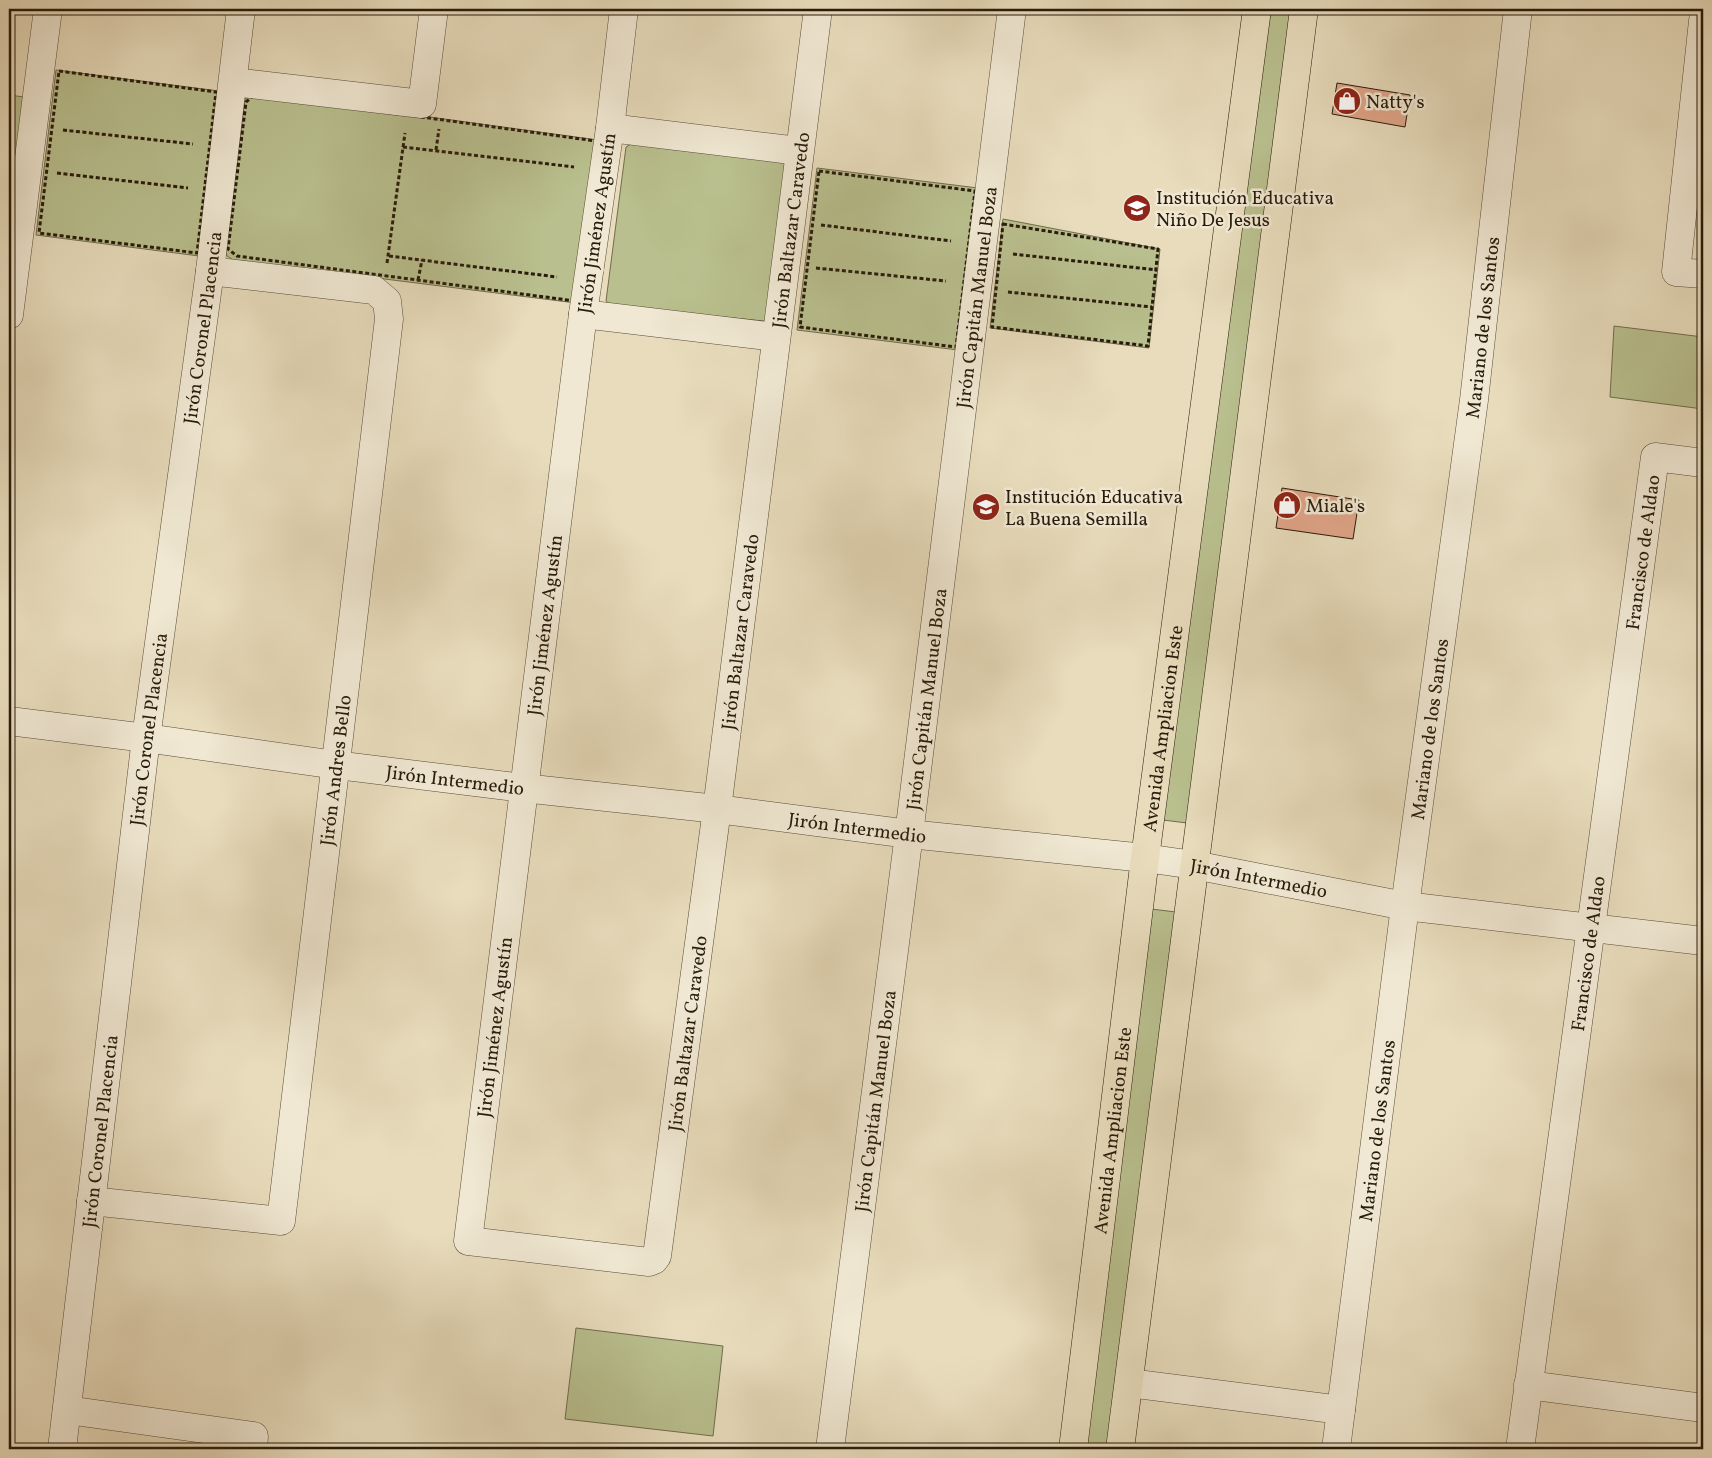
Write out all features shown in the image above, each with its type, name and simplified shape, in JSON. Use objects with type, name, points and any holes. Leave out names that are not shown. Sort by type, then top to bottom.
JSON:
[{"type":"main road","name":"Avenida Ampliacion Este","points":[[1073,1449],[1145,858],[1256,9]]},
{"type":"main road","points":[[1120,1449],[1304,9]]},
{"type":"street","points":[[9,315],[48,9]]},
{"type":"street","name":"Jirón Coronel Placencia","points":[[62,1449],[224,87],[241,9]]},
{"type":"street","points":[[224,87],[419,116],[434,9]]},
{"type":"street","name":"Jirón Jiménez Agustín","points":[[624,9],[603,135],[579,308],[468,1241],[648,1262],[654,1260],[657,1256]]},
{"type":"street","name":"Jirón Baltazar Caravedo","points":[[657,1256],[717,810],[788,332],[799,151],[818,9]]},
{"type":"street","name":"Jirón Capitán Manuel Boza","points":[[830,1449],[1012,9]]},
{"type":"street","name":"Mariano de los Santos","points":[[1336,1449],[1405,906],[1474,400],[1518,9]]},
{"type":"street","points":[[1703,21],[1676,272],[1703,274]]},
{"type":"street","points":[[603,135],[799,151]]},
{"type":"street","name":"Jirón Andres Bello","points":[[91,1201],[280,1221],[390,319],[387,300],[374,290],[203,262]]},
{"type":"street","points":[[579,308],[788,332]]},
{"type":"street","name":"Francisco de Aldao","points":[[1520,1449],[1655,457],[1703,463]]},
{"type":"street","name":"Jirón Intermedio","points":[[9,721],[523,788],[909,834],[1145,858],[1194,865],[1405,906],[1703,942]]},
{"type":"street","points":[[1129,1382],[1341,1410]]},
{"type":"street","points":[[1528,1385],[1703,1408]]},
{"type":"street","points":[[67,1410],[254,1443]]},
{"type":"path","points":[[59,71],[224,87]]},
{"type":"path","points":[[579,308],[418,280],[237,256],[228,250],[246,102],[254,96],[419,116],[603,135]]},
{"type":"path","points":[[419,116],[436,150]]},
{"type":"path","points":[[62,130],[199,145]]},
{"type":"path","points":[[384,276],[389,256],[405,131]]},
{"type":"path","points":[[403,147],[582,168]]},
{"type":"path","points":[[46,172],[194,189]]},
{"type":"path","points":[[819,172],[975,191]]},
{"type":"path","points":[[812,224],[969,244]]},
{"type":"path","points":[[1003,224],[1158,250],[1157,270],[1148,346],[992,327],[1003,224]]},
{"type":"path","points":[[39,234],[203,262]]},
{"type":"path","points":[[1000,252],[1157,270]]},
{"type":"path","points":[[389,256],[558,277]]},
{"type":"path","points":[[418,280],[422,260]]},
{"type":"path","points":[[807,267],[964,282]]},
{"type":"path","points":[[1007,292],[1152,307]]},
{"type":"path","points":[[788,332],[956,347]]},
{"type":"green space","points":[[1267,9],[1291,9],[1187,823],[1163,820]]},
{"type":"green space","points":[[56,70],[219,91],[199,256],[36,235]]},
{"type":"green space","points":[[254,93],[598,140],[576,303],[233,260],[227,256],[225,251],[245,99]]},
{"type":"green space","points":[[9,95],[24,97],[10,199],[9,198]]},
{"type":"green space","points":[[633,143],[782,160],[787,166],[769,316],[764,321],[612,306],[606,301],[626,147]]},
{"type":"green space","points":[[817,168],[978,188],[958,350],[797,330]]},
{"type":"green space","points":[[1003,219],[1160,249],[1149,348],[990,328]]},
{"type":"green space","points":[[1614,326],[1703,337],[1703,409],[1610,397]]},
{"type":"green space","points":[[1151,909],[1176,912],[1109,1449],[1083,1449]]},
{"type":"green space","points":[[576,1328],[723,1346],[713,1436],[565,1419]]},
{"type":"building","points":[[1337,83],[1410,95],[1405,127],[1332,114]]},
{"type":"building","points":[[1282,488],[1359,500],[1353,539],[1276,528]]},
{"type":"place","name":"Natty's","points":[[1347,101]]},
{"type":"place","name":"Institución Educativa Niño De Jesus","points":[[1137,208]]},
{"type":"place","name":"Miale's","points":[[1287,505]]},
{"type":"place","name":"Institución Educativa La Buena Semilla","points":[[986,507]]}]
